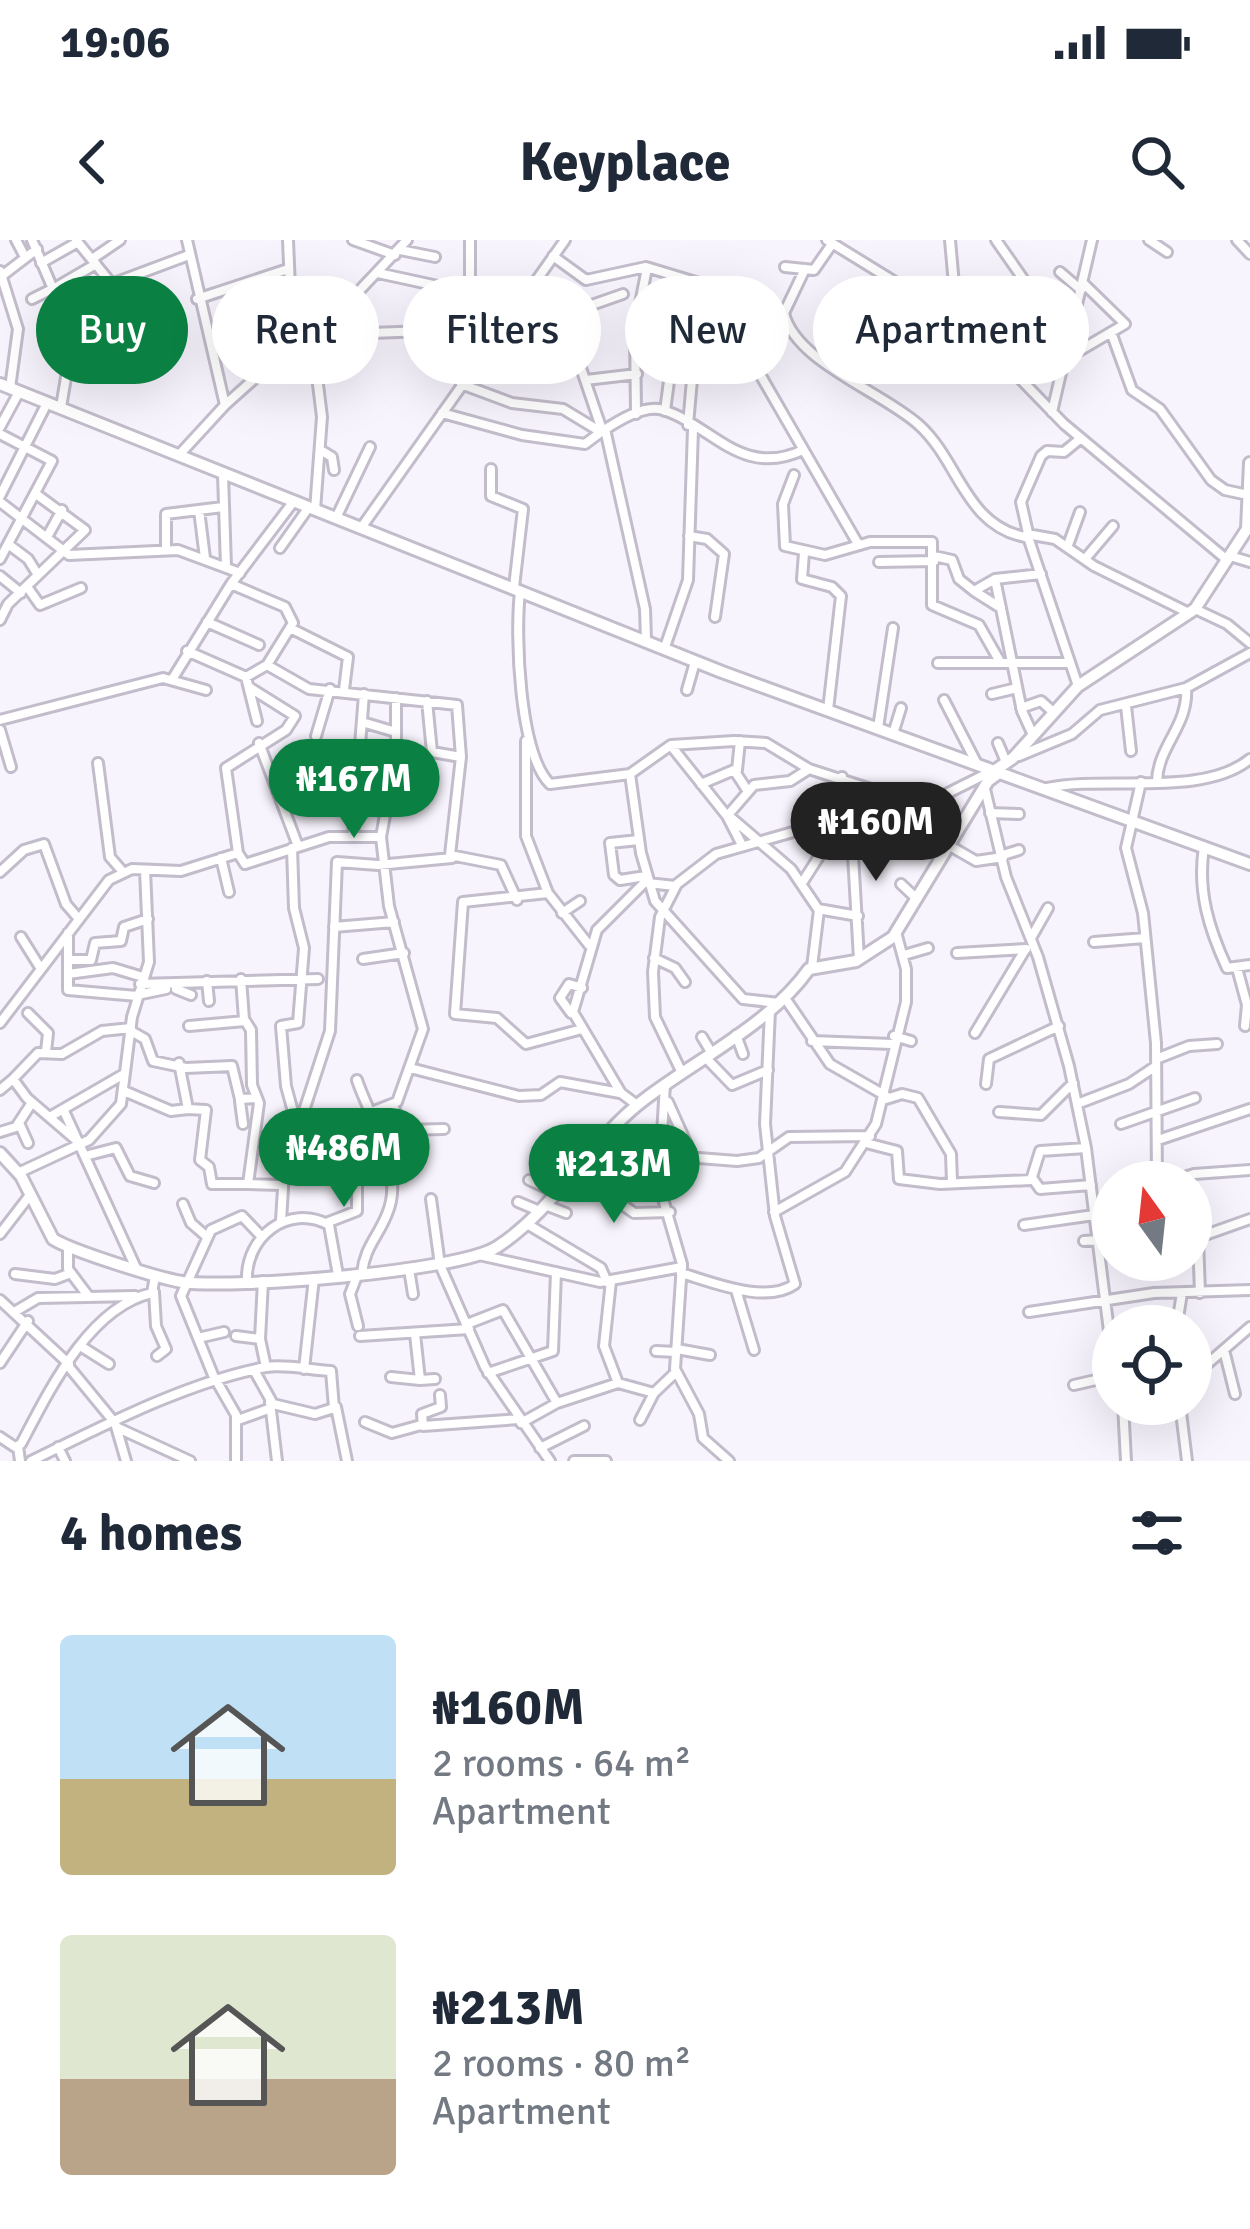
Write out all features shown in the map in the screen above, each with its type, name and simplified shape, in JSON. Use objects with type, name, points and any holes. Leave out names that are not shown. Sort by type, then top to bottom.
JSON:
[{"type":"main road","points":[[10,388],[696,661],[1250,864]]},
{"type":"main road","points":[[0,1153],[18,1173],[48,1233],[68,1246],[155,1276],[184,1282],[360,1274],[444,1266],[479,1255],[526,1223],[637,1105],[778,1004],[812,967],[859,960],[896,932],[994,772],[1078,686],[1193,612],[1249,528],[1250,464]]},
{"type":"street","points":[[16,240],[25,257]]},
{"type":"street","points":[[72,276],[120,240]]},
{"type":"street","points":[[187,240],[225,405]]},
{"type":"street","points":[[288,240],[288,276]]},
{"type":"street","points":[[353,240],[396,253],[435,257]]},
{"type":"street","points":[[375,276],[407,240]]},
{"type":"street","points":[[378,273],[470,293],[470,240]]},
{"type":"street","points":[[538,276],[565,240]]},
{"type":"street","points":[[950,240],[953,276]]},
{"type":"street","points":[[1084,276],[1092,240]]},
{"type":"street","points":[[1149,240],[1168,252]]},
{"type":"street","points":[[1237,240],[1250,254]]},
{"type":"street","points":[[41,263],[77,241],[108,276]]},
{"type":"street","points":[[999,241],[1022,276]]},
{"type":"street","points":[[784,266],[820,266],[830,242],[886,276]]},
{"type":"street","points":[[0,559],[52,461],[0,430],[19,336],[1,273],[25,257],[34,244]]},
{"type":"street","points":[[34,244],[49,276]]},
{"type":"street","points":[[133,276],[189,255]]},
{"type":"street","points":[[553,256],[586,280],[647,267],[676,276]]},
{"type":"street","points":[[645,276],[647,267]]},
{"type":"street","points":[[197,299],[287,269]]},
{"type":"street","points":[[805,269],[784,313],[790,330],[848,378],[918,423],[937,442],[978,511],[1006,533],[1068,545],[1085,559],[1227,624],[1250,644]]},
{"type":"street","points":[[1060,272],[1066,276]]},
{"type":"street","points":[[1089,293],[1124,322],[1089,345]]},
{"type":"street","points":[[601,302],[623,294]]},
{"type":"street","points":[[32,299],[36,297]]},
{"type":"street","points":[[1111,332],[1132,390],[1160,409],[1218,486],[1248,495]]},
{"type":"street","points":[[61,409],[63,384]]},
{"type":"street","points":[[179,455],[248,384]]},
{"type":"street","points":[[280,548],[312,508],[322,451],[319,384]]},
{"type":"street","points":[[362,528],[460,384],[512,403],[563,409],[602,430]]},
{"type":"street","points":[[587,384],[645,609],[646,640]]},
{"type":"street","points":[[636,414],[637,384]]},
{"type":"street","points":[[665,411],[668,384]]},
{"type":"street","points":[[665,647],[688,580],[694,384]]},
{"type":"street","points":[[764,384],[858,544]]},
{"type":"street","points":[[1026,384],[1082,438],[1227,557],[1250,562]]},
{"type":"street","points":[[1052,412],[1059,384]]},
{"type":"street","points":[[47,403],[0,499],[66,552],[166,550],[205,558],[240,573]]},
{"type":"street","points":[[442,413],[522,435],[585,444],[636,414],[665,411],[748,454],[788,456],[803,450]]},
{"type":"street","points":[[1078,686],[1026,535],[1021,502],[1041,457],[1047,451],[1064,452],[1082,438]]},
{"type":"street","points":[[336,518],[370,447]]},
{"type":"street","points":[[322,451],[332,457],[334,470]]},
{"type":"street","points":[[491,469],[491,496],[523,509],[517,589],[526,836],[548,893],[589,945]]},
{"type":"street","points":[[223,472],[226,567]]},
{"type":"street","points":[[794,475],[783,504],[784,541],[804,553],[833,554],[858,544],[930,542],[932,605],[979,625],[999,660]]},
{"type":"street","points":[[0,620],[86,527],[35,494]]},
{"type":"street","points":[[173,678],[231,584],[294,501]]},
{"type":"street","points":[[166,550],[165,516],[223,507]]},
{"type":"street","points":[[47,537],[62,510]]},
{"type":"street","points":[[199,510],[205,558]]},
{"type":"street","points":[[1068,545],[1080,512]]},
{"type":"street","points":[[1085,559],[1113,526]]},
{"type":"street","points":[[689,536],[706,539],[724,554],[715,617]]},
{"type":"street","points":[[8,544],[28,559],[38,575]]},
{"type":"street","points":[[804,553],[802,579],[832,586],[841,596],[828,710]]},
{"type":"street","points":[[879,562],[952,560],[959,579],[1001,608]]},
{"type":"street","points":[[974,591],[995,579],[1042,574]]},
{"type":"street","points":[[0,576],[40,604],[81,588]]},
{"type":"street","points":[[995,579],[1021,708],[1033,735]]},
{"type":"street","points":[[231,584],[285,607],[292,629],[307,641],[349,656],[344,690]]},
{"type":"street","points":[[207,622],[259,645]]},
{"type":"street","points":[[878,728],[892,628]]},
{"type":"street","points":[[248,682],[267,665],[292,629]]},
{"type":"street","points":[[187,651],[248,682],[295,716],[286,730],[259,742],[226,768],[238,854],[248,866],[295,847],[353,835],[381,837]]},
{"type":"street","points":[[682,1072],[656,1017],[654,958],[662,911],[675,886],[711,856],[905,800],[940,797],[1072,734],[1100,710],[1186,688],[1250,653]]},
{"type":"street","points":[[687,690],[696,661]]},
{"type":"street","points":[[938,663],[1070,663]]},
{"type":"street","points":[[267,665],[305,687],[459,707],[461,757],[449,842],[452,858]]},
{"type":"street","points":[[0,720],[122,684],[173,678],[206,690]]},
{"type":"street","points":[[248,682],[257,721]]},
{"type":"street","points":[[992,694],[1017,688]]},
{"type":"street","points":[[1157,781],[1162,752],[1185,711],[1186,688]]},
{"type":"street","points":[[316,736],[330,689]]},
{"type":"street","points":[[353,835],[364,694]]},
{"type":"street","points":[[396,698],[396,732],[381,837],[394,922],[423,1029],[394,1105],[403,1130],[443,1129]]},
{"type":"street","points":[[944,700],[994,772]]},
{"type":"street","points":[[1021,708],[1041,700],[1052,711]]},
{"type":"street","points":[[427,701],[432,752],[461,757]]},
{"type":"street","points":[[1126,706],[1130,751]]},
{"type":"street","points":[[893,734],[901,708]]},
{"type":"street","points":[[525,721],[537,766],[550,784],[630,774],[671,746],[740,741],[766,743],[809,769],[905,800]]},
{"type":"street","points":[[362,722],[396,732]]},
{"type":"street","points":[[0,730],[11,767]]},
{"type":"street","points":[[740,741],[737,772],[747,790]]},
{"type":"street","points":[[259,742],[295,847],[294,908],[304,948],[302,977],[298,1023],[281,1026],[286,1086],[299,1136]]},
{"type":"street","points":[[998,743],[990,813],[1006,877],[1032,939],[1059,1026],[1092,1194]]},
{"type":"street","points":[[671,746],[728,816],[802,883],[820,910],[812,967]]},
{"type":"street","points":[[1045,789],[1220,774],[1250,759]]},
{"type":"street","points":[[98,763],[110,857],[124,872]]},
{"type":"street","points":[[728,816],[747,790],[790,782],[809,769]]},
{"type":"street","points":[[701,784],[722,771],[737,772]]},
{"type":"street","points":[[630,774],[647,880],[662,911],[743,999],[778,1004],[836,1069],[885,1098],[902,1094],[918,1098],[951,1154],[952,1182]]},
{"type":"street","points":[[842,777],[838,799],[853,855],[859,960]]},
{"type":"street","points":[[1141,782],[1126,848],[1141,897],[1156,1063],[1158,1161]]},
{"type":"street","points":[[355,805],[385,806]]},
{"type":"street","points":[[990,813],[1019,814]]},
{"type":"street","points":[[728,816],[742,845]]},
{"type":"street","points":[[802,883],[818,858],[818,828]]},
{"type":"street","points":[[639,841],[610,843],[614,875],[620,880],[675,886]]},
{"type":"street","points":[[0,872],[24,850],[44,844],[66,904],[78,918]]},
{"type":"street","points":[[950,846],[976,861],[1019,850]]},
{"type":"street","points":[[1204,848],[1205,912],[1227,968],[1250,965]]},
{"type":"street","points":[[0,1023],[100,888],[124,872],[182,871],[238,854]]},
{"type":"street","points":[[281,1221],[282,1185],[330,1031],[337,862],[386,865],[452,858],[501,865],[517,900]]},
{"type":"street","points":[[221,859],[229,892]]},
{"type":"street","points":[[18,1173],[106,1126],[124,1091],[130,1030],[149,959],[145,870]]},
{"type":"street","points":[[573,1015],[589,945],[623,900],[647,880]]},
{"type":"street","points":[[901,884],[918,899]]},
{"type":"street","points":[[548,893],[517,900],[463,902],[455,1015],[496,1018],[512,1037],[526,1044],[582,1029]]},
{"type":"street","points":[[562,913],[580,902]]},
{"type":"street","points":[[975,1033],[1048,908]]},
{"type":"street","points":[[820,910],[858,916]]},
{"type":"street","points":[[70,960],[91,960],[95,943],[121,941],[124,927],[148,919]]},
{"type":"street","points":[[334,927],[394,922]]},
{"type":"street","points":[[774,1212],[845,1172],[868,1140],[885,1098],[893,1040],[906,1003],[904,955],[896,932]]},
{"type":"street","points":[[68,933],[71,992],[139,988],[190,995]]},
{"type":"street","points":[[20,937],[41,969]]},
{"type":"street","points":[[1094,942],[1144,938]]},
{"type":"street","points":[[904,955],[928,948]]},
{"type":"street","points":[[957,953],[1025,950]]},
{"type":"street","points":[[363,959],[404,953]]},
{"type":"street","points":[[654,958],[674,966],[686,982]]},
{"type":"street","points":[[68,974],[113,968],[139,988]]},
{"type":"street","points":[[1237,968],[1247,996],[1244,1026]]},
{"type":"street","points":[[241,979],[257,1098],[248,1184]]},
{"type":"street","points":[[173,990],[207,981],[318,979]]},
{"type":"street","points":[[207,981],[209,1001]]},
{"type":"street","points":[[582,988],[569,984],[560,998],[602,1054],[621,1094]]},
{"type":"street","points":[[479,1255],[609,1281],[682,1270],[736,1289],[784,1291],[794,1284],[774,1212],[768,1153],[768,1070],[778,1004]]},
{"type":"street","points":[[28,1013],[47,1033],[46,1052]]},
{"type":"street","points":[[189,1026],[245,1021]]},
{"type":"street","points":[[986,1084],[989,1058],[1059,1026]]},
{"type":"street","points":[[0,1090],[46,1052],[62,1054],[102,1031],[130,1030],[145,1039],[151,1060],[186,1068],[232,1066],[243,1124]]},
{"type":"street","points":[[736,1034],[743,1054]]},
{"type":"street","points":[[702,1037],[709,1056],[732,1085],[768,1070]]},
{"type":"street","points":[[812,1041],[911,1041]]},
{"type":"street","points":[[1077,1104],[1129,1084],[1189,1046],[1216,1044]]},
{"type":"street","points":[[179,1063],[188,1109]]},
{"type":"street","points":[[410,1068],[519,1096],[541,1095],[560,1082],[621,1094],[637,1105]]},
{"type":"street","points":[[124,1074],[68,1101],[64,1111],[136,1268]]},
{"type":"street","points":[[13,1078],[32,1103],[53,1115],[79,1144]]},
{"type":"street","points":[[356,1080],[374,1111],[391,1198],[350,1294],[359,1331],[415,1334],[468,1327],[503,1310],[557,1402]]},
{"type":"street","points":[[999,1112],[1041,1115],[1073,1083]]},
{"type":"street","points":[[665,1084],[693,1158]]},
{"type":"street","points":[[124,1091],[171,1111],[206,1108],[200,1160],[209,1167],[212,1184],[282,1185]]},
{"type":"street","points":[[239,1099],[257,1098]]},
{"type":"street","points":[[1121,1124],[1195,1098]]},
{"type":"street","points":[[668,1101],[659,1185],[682,1270],[676,1372],[699,1414],[703,1438],[729,1461]]},
{"type":"street","points":[[0,1132],[19,1123],[32,1103]]},
{"type":"street","points":[[374,1111],[394,1105]]},
{"type":"street","points":[[1158,1140],[1250,1109]]},
{"type":"street","points":[[53,1115],[64,1111]]},
{"type":"street","points":[[19,1123],[28,1144]]},
{"type":"street","points":[[611,1131],[693,1158],[748,1161],[789,1137],[868,1140],[897,1150],[898,1179],[1033,1179]]},
{"type":"street","points":[[299,1136],[341,1133]]},
{"type":"street","points":[[574,1141],[597,1147]]},
{"type":"street","points":[[85,1156],[116,1148],[130,1177],[154,1183]]},
{"type":"street","points":[[1086,1148],[1040,1151],[1033,1179],[1040,1189],[1091,1185]]},
{"type":"street","points":[[247,1280],[248,1258],[281,1221],[326,1222],[357,1211],[357,1177],[290,1156]]},
{"type":"street","points":[[545,1166],[566,1181],[609,1193],[634,1213],[670,1212]]},
{"type":"street","points":[[1212,1176],[1250,1170]]},
{"type":"street","points":[[529,1180],[555,1192]]},
{"type":"street","points":[[0,1234],[30,1195]]},
{"type":"street","points":[[431,1199],[444,1266],[488,1373],[550,1461]]},
{"type":"street","points":[[518,1202],[566,1214]]},
{"type":"street","points":[[183,1204],[191,1222],[206,1236]]},
{"type":"street","points":[[1024,1226],[1092,1211]]},
{"type":"street","points":[[236,1461],[238,1420],[182,1305],[184,1282],[200,1261],[206,1236],[242,1216],[262,1237]]},
{"type":"street","points":[[1212,1233],[1250,1219]]},
{"type":"street","points":[[326,1222],[338,1275]]},
{"type":"street","points":[[526,1223],[601,1268],[609,1281],[604,1346],[618,1383]]},
{"type":"street","points":[[1084,1241],[1092,1239]]},
{"type":"street","points":[[68,1246],[71,1273],[89,1298]]},
{"type":"street","points":[[410,1269],[413,1294]]},
{"type":"street","points":[[488,1373],[553,1351],[556,1272]]},
{"type":"street","points":[[15,1274],[56,1279],[71,1273]]},
{"type":"street","points":[[155,1276],[156,1326],[166,1349],[157,1356]]},
{"type":"street","points":[[304,1369],[314,1276]]},
{"type":"street","points":[[263,1279],[265,1315],[260,1339],[266,1367]]},
{"type":"street","points":[[1102,1281],[1106,1305]]},
{"type":"street","points":[[1199,1281],[1200,1293]]},
{"type":"street","points":[[736,1289],[754,1350]]},
{"type":"street","points":[[1029,1312],[1105,1300],[1250,1290]]},
{"type":"street","points":[[9,1442],[102,1321],[153,1291]]},
{"type":"street","points":[[1180,1305],[1181,1293]]},
{"type":"street","points":[[16,1311],[38,1298],[136,1297]]},
{"type":"street","points":[[0,1300],[28,1321],[69,1366],[114,1424],[126,1461]]},
{"type":"street","points":[[0,1363],[28,1321]]},
{"type":"street","points":[[198,1338],[224,1332]]},
{"type":"street","points":[[1212,1363],[1248,1333]]},
{"type":"street","points":[[415,1334],[421,1380]]},
{"type":"street","points":[[236,1336],[260,1339]]},
{"type":"street","points":[[82,1348],[109,1364]]},
{"type":"street","points":[[656,1351],[710,1354]]},
{"type":"street","points":[[1225,1354],[1235,1394]]},
{"type":"street","points":[[36,1460],[215,1379],[266,1367],[333,1373],[346,1461]]},
{"type":"street","points":[[254,1370],[273,1406],[277,1461]]},
{"type":"street","points":[[640,1420],[654,1393],[676,1372]]},
{"type":"street","points":[[391,1377],[435,1379]]},
{"type":"street","points":[[1074,1385],[1092,1381]]},
{"type":"street","points":[[365,1422],[392,1433],[421,1425],[470,1427],[520,1421],[557,1402],[618,1383],[654,1393]]},
{"type":"street","points":[[421,1425],[422,1414],[442,1406],[440,1395]]},
{"type":"street","points":[[238,1420],[273,1406],[324,1414],[335,1406]]},
{"type":"street","points":[[114,1424],[190,1461]]},
{"type":"street","points":[[1125,1425],[1126,1461]]},
{"type":"street","points":[[1182,1425],[1186,1461]]},
{"type":"street","points":[[0,1426],[20,1461]]},
{"type":"street","points":[[540,1448],[584,1426]]},
{"type":"street","points":[[58,1447],[65,1461]]},
{"type":"street","points":[[574,1461],[606,1461]]}]
